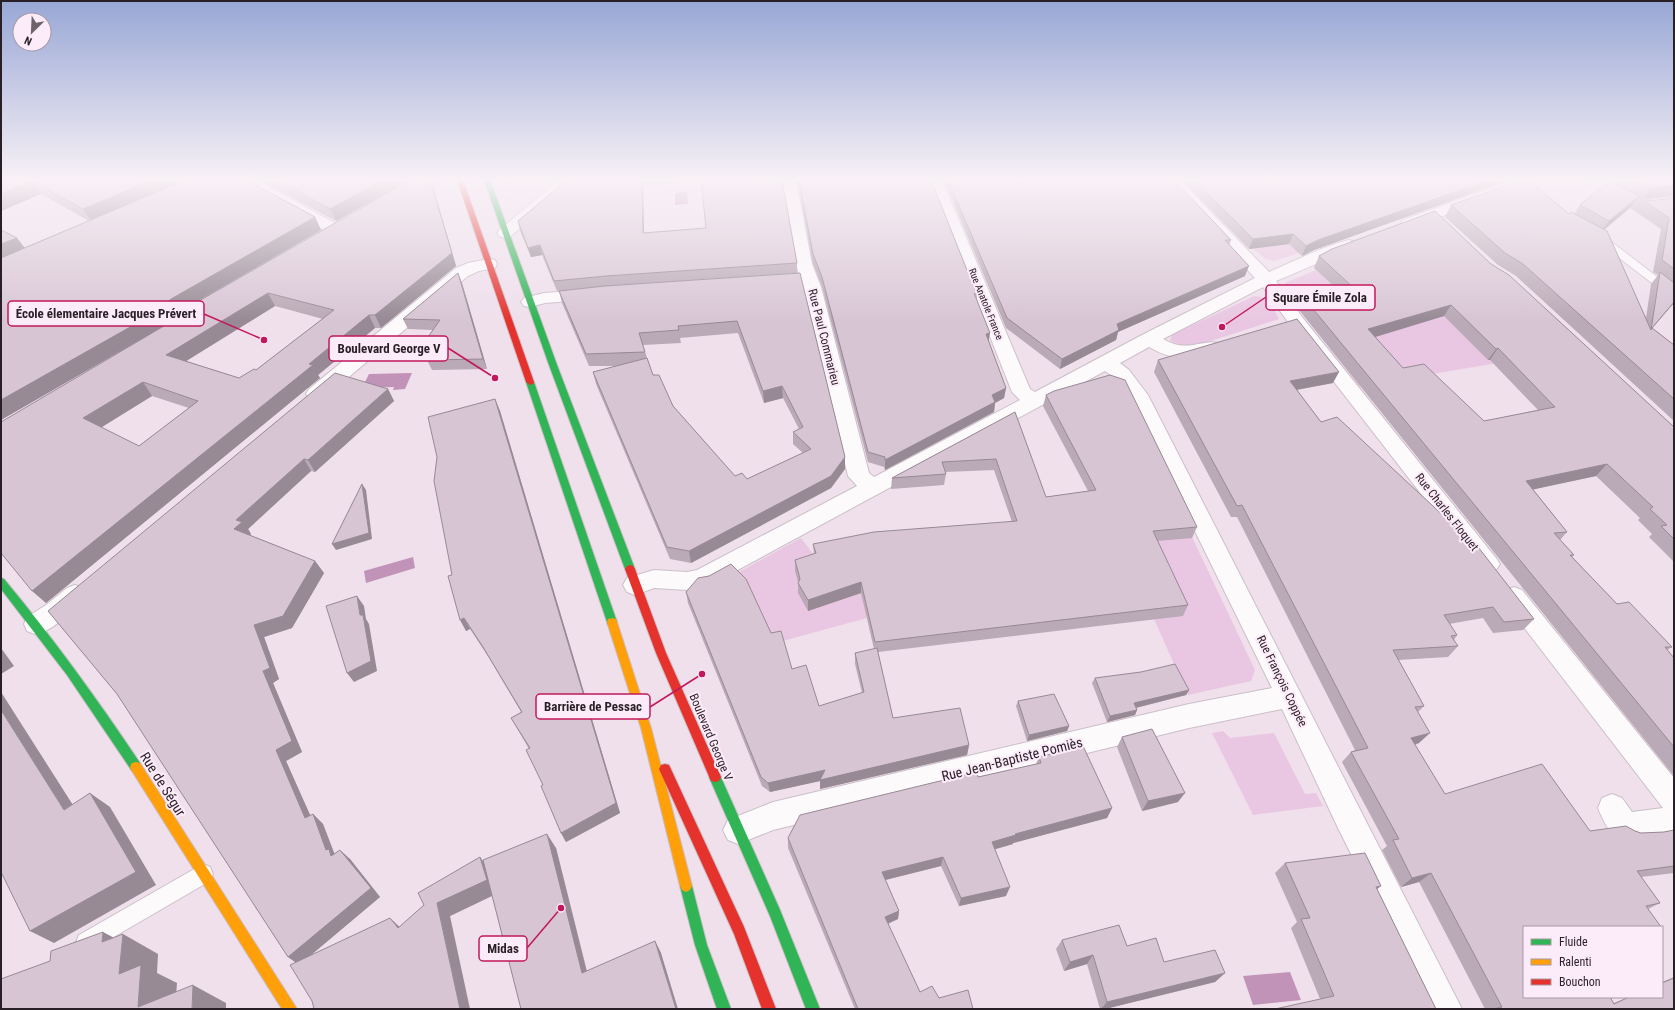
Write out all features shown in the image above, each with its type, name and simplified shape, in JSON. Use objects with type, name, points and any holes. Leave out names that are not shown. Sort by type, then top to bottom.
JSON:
[{"type":"main road","points":[[476,227],[604,597],[646,728],[701,944],[724,1009]]},
{"type":"main road","name":"Boulevard George V","points":[[503,227],[661,653],[776,914],[813,1009]]},
{"type":"main road","name":"Rue de Ségur","points":[[1,582],[36,624],[100,711],[290,1009]]},
{"type":"main road","points":[[646,728],[739,932],[769,1009]]},
{"type":"street","points":[[331,227],[336,230]]},
{"type":"street","points":[[505,232],[511,227]]},
{"type":"street","name":"Rue Paul Commarieu","points":[[797,227],[802,278],[859,476],[872,488]]},
{"type":"street","name":"Rue Anatole France","points":[[954,227],[1022,392],[1033,401]]},
{"type":"street","name":"Rue Charles Floquet","points":[[1217,227],[1266,279],[1289,323],[1672,817]]},
{"type":"street","points":[[1395,229],[1404,227]]},
{"type":"street","points":[[635,585],[654,579],[688,581],[702,578],[1106,362],[1266,279],[1308,262],[1320,255],[1365,239]]},
{"type":"street","points":[[301,407],[462,272],[474,267],[489,264]]},
{"type":"street","points":[[530,302],[544,298],[592,295],[608,292]]},
{"type":"street","points":[[1150,339],[1165,350],[1182,353],[1196,352],[1225,343]]},
{"type":"street","name":"Rue François Coppée","points":[[1106,362],[1122,374],[1138,395],[1289,696],[1348,818],[1446,1009]]},
{"type":"street","points":[[36,624],[55,612],[91,582]]},
{"type":"street","name":"Rue Jean-Baptiste Pomiès","points":[[738,830],[780,814],[1189,716],[1289,696]]},
{"type":"street","points":[[1612,808],[1625,827],[1672,817]]},
{"type":"lane","points":[[1593,234],[1605,240],[1674,295]]},
{"type":"lane","points":[[71,951],[204,874]]},
{"type":"shaded area","points":[[1310,241],[1316,248],[1274,261],[1266,259],[1253,249]]},
{"type":"shaded area","points":[[1316,270],[1351,302],[1299,310],[1284,291],[1284,286],[1287,282]]},
{"type":"shaded area","points":[[1254,296],[1259,296],[1266,300],[1272,306],[1279,319],[1195,346],[1183,346],[1170,341],[1172,335]]},
{"type":"shaded area","points":[[1452,311],[1504,362],[1359,386],[1330,349],[1423,322]]},
{"type":"shaded area","points":[[412,373],[405,389],[393,390],[394,387],[362,388],[369,374]]},
{"type":"shaded area","points":[[1183,518],[1255,670],[1251,681],[1188,695],[1114,523]]},
{"type":"shaded area","points":[[801,538],[814,555],[859,589],[860,593],[862,593],[867,618],[772,644],[728,578]]},
{"type":"shaded area","points":[[413,557],[415,568],[366,583],[364,571]]},
{"type":"shaded area","points":[[1223,731],[1230,738],[1274,733],[1305,794],[1316,793],[1323,806],[1253,815],[1212,733]]},
{"type":"shaded area","points":[[1290,972],[1301,1000],[1253,1005],[1243,976]]},
{"type":"building","points":[[74,227],[297,227],[171,299],[155,313],[1,400],[1,258]]},
{"type":"building","points":[[328,227],[444,227],[452,253],[375,315],[369,315],[309,364],[313,365],[32,591],[1,553],[1,422],[169,323],[185,309]],"holes":[[[268,293],[334,310],[256,370],[254,369],[239,378],[166,355]],[[143,382],[198,401],[139,446],[83,418]]]},
{"type":"building","points":[[520,227],[643,227],[643,233],[706,227],[791,227],[797,263],[554,281],[540,245],[528,248]]},
{"type":"building","points":[[808,227],[950,227],[977,295],[974,293],[990,333],[986,334],[1006,388],[992,395],[995,402],[885,460],[885,457],[868,452],[822,277],[813,254]]},
{"type":"building","points":[[968,227],[1219,227],[1231,240],[1225,240],[1249,266],[1117,324],[1119,330],[1062,359],[1007,318]]},
{"type":"building","points":[[1241,227],[1355,227],[1318,240],[1306,246],[1293,234],[1253,239]]},
{"type":"building","points":[[1391,227],[1452,227],[1491,264],[1509,275],[1674,427],[1674,539],[1661,526],[1667,525],[1650,509],[1653,507],[1607,464],[1526,481],[1567,532],[1554,533],[1574,555],[1570,555],[1617,604],[1629,602],[1672,647],[1665,647],[1674,658],[1674,747],[1304,298],[1357,291],[1319,256],[1332,249]],"holes":[[[1451,305],[1496,349],[1498,348],[1555,407],[1484,421],[1424,364],[1403,368],[1368,329]]]},
{"type":"building","points":[[1476,227],[1600,227],[1607,231],[1651,330],[1660,272],[1674,283],[1674,302],[1652,328],[1674,345],[1674,399],[1523,264],[1505,253]]},
{"type":"building","points":[[1667,227],[1674,227],[1674,269],[1662,260]]},
{"type":"building","points":[[1,230],[17,238],[1,244]]},
{"type":"building","points":[[458,273],[483,359],[427,360],[438,337],[428,337],[440,320],[403,319]]},
{"type":"building","points":[[800,273],[845,457],[831,476],[689,551],[667,547],[593,372],[647,358],[653,375],[659,375],[673,406],[735,476],[742,473],[747,479],[811,449],[793,432],[803,427],[782,386],[763,391],[737,321],[678,326],[679,330],[639,333],[645,352],[586,354],[559,291],[605,286]]},
{"type":"building","points":[[1297,319],[1339,372],[1290,381],[1321,422],[1337,417],[1474,544],[1475,543],[1534,619],[1504,622],[1493,607],[1444,615],[1457,635],[1451,636],[1458,646],[1393,650],[1424,706],[1415,707],[1430,733],[1411,738],[1445,794],[1542,764],[1590,831],[1626,826],[1641,833],[1674,830],[1674,866],[1637,871],[1660,903],[1646,906],[1660,926],[1523,926],[1523,998],[1611,998],[1614,1004],[1627,998],[1663,998],[1663,983],[1674,978],[1674,1009],[1494,1009],[1502,1007],[1431,873],[1412,878],[1393,840],[1399,839],[1351,752],[1368,748],[1242,505],[1237,506],[1158,360]]},
{"type":"building","points":[[335,373],[388,389],[308,460],[304,459],[236,520],[242,522],[234,529],[315,561],[283,616],[254,625],[270,668],[263,671],[292,741],[276,750],[305,818],[313,814],[326,850],[329,849],[331,856],[340,850],[371,888],[288,957],[117,694],[48,611]]},
{"type":"building","points":[[1110,375],[1125,380],[1197,527],[1153,531],[1188,605],[875,642],[861,582],[808,600],[798,583],[800,579],[795,560],[816,553],[813,544],[874,532],[1017,521],[996,459],[942,462],[946,474],[892,478],[1015,412],[1046,497],[1096,490],[1046,395],[1054,391]]},
{"type":"building","points":[[495,399],[616,803],[561,833],[541,786],[543,785],[526,750],[530,748],[511,718],[522,712],[464,618],[460,620],[448,576],[452,575],[434,481],[437,457],[428,417]]},
{"type":"building","points":[[362,484],[369,533],[332,544]]},
{"type":"building","points":[[731,564],[746,579],[771,633],[781,631],[792,669],[806,665],[819,706],[864,692],[855,653],[877,648],[893,718],[960,708],[969,745],[820,780],[825,770],[768,783],[761,777],[686,592],[698,578],[709,576]]},
{"type":"building","points":[[357,596],[360,615],[363,615],[371,661],[347,673],[326,606]]},
{"type":"building","points":[[1175,664],[1189,690],[1134,703],[1137,710],[1110,716],[1095,678],[1141,672]]},
{"type":"building","points":[[1054,694],[1069,726],[1029,735],[1018,701]]},
{"type":"building","points":[[1,710],[64,810],[90,793],[136,872],[30,931],[1,872]]},
{"type":"building","points":[[1152,729],[1185,793],[1148,801],[1122,737]]},
{"type":"building","points":[[1083,746],[1112,808],[1015,834],[1016,835],[992,842],[1010,887],[961,898],[943,857],[882,872],[899,911],[885,917],[920,992],[932,986],[939,998],[968,990],[973,1009],[858,1009],[788,838],[800,815],[977,772],[978,777],[1041,763],[1039,757]]},
{"type":"building","points":[[547,834],[582,973],[655,941],[676,1009],[521,1009],[483,860]]},
{"type":"building","points":[[1365,853],[1381,886],[1376,887],[1436,1009],[1275,1009],[1334,996],[1301,919],[1310,918],[1285,863]]},
{"type":"building","points":[[480,857],[487,880],[437,903],[460,1009],[314,1009],[312,1001],[290,965],[390,918],[398,928],[424,905],[418,893]]},
{"type":"building","points":[[1119,925],[1127,946],[1156,938],[1164,962],[1215,950],[1225,973],[1107,1002],[1093,955],[1070,962],[1062,940]]},
{"type":"building","points":[[103,932],[102,942],[123,934],[119,974],[141,965],[138,1007],[193,985],[192,1009],[1,1009],[1,979],[50,961],[51,951]]},
{"type":"traffic: fast","points":[[504,227],[553,365],[630,569]]},
{"type":"traffic: fast","points":[[530,382],[612,622]]},
{"type":"traffic: fast","points":[[1,582],[71,672],[136,767]]},
{"type":"traffic: fast","points":[[715,777],[776,914],[813,1009]]},
{"type":"traffic: fast","points":[[686,886],[701,945],[724,1009]]},
{"type":"traffic: slow","points":[[612,622],[646,728],[686,886]]},
{"type":"traffic: slow","points":[[136,767],[290,1009]]},
{"type":"traffic: jam","points":[[476,227],[530,382]]},
{"type":"traffic: jam","points":[[630,569],[661,653],[715,777]]},
{"type":"traffic: jam","points":[[665,769],[739,932],[769,1009]]},
{"type":"place","name":"Square Émile Zola","points":[[1222,327]]},
{"type":"place","name":"École élementaire Jacques Prévert","points":[[264,340]]},
{"type":"place","name":"Boulevard George V","points":[[495,378]]},
{"type":"place","name":"Barrière de Pessac","points":[[702,674]]},
{"type":"place","name":"Midas","points":[[561,908]]}]
